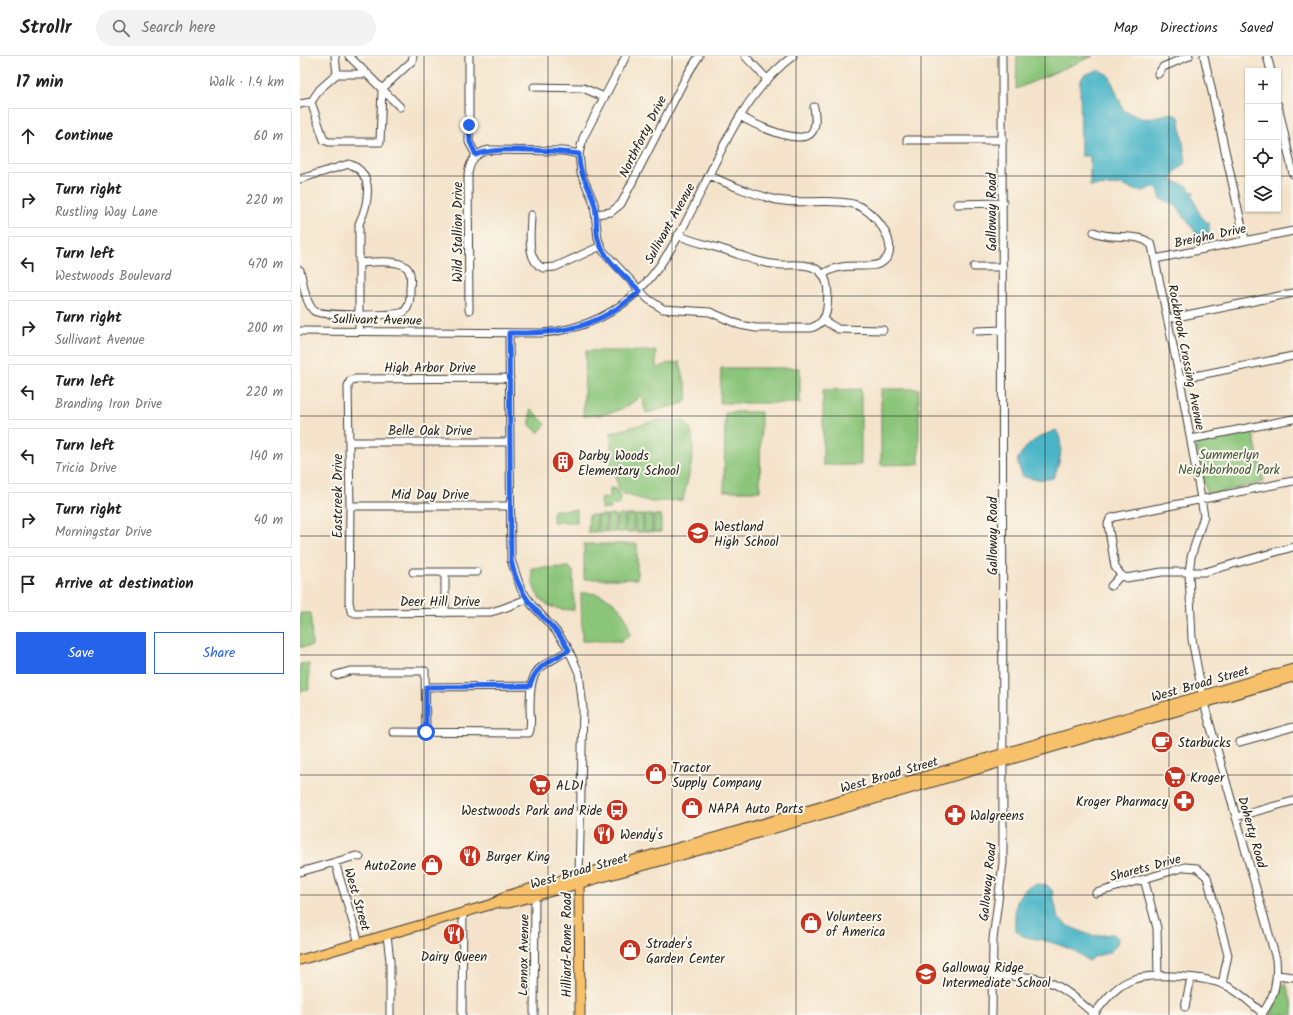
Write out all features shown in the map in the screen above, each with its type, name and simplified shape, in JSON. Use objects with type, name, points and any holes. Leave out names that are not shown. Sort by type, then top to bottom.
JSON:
[{"type":"main road","name":"West Broad Street","points":[[493,904],[506,896],[579,879],[717,837],[1003,758],[1203,699],[1293,669]]},
{"type":"main road","name":"West Broad Street","points":[[1203,699],[1293,677]]},
{"type":"main road","name":"West Broad Street","points":[[301,958],[359,943],[493,904],[509,903],[535,896],[579,879]]},
{"type":"main road","name":"Hilliard-Rome Road","points":[[579,879],[580,1015]]},
{"type":"street","points":[[336,56],[337,74]]},
{"type":"street","points":[[349,56],[400,107]]},
{"type":"street","points":[[311,102],[324,140],[330,142],[380,142],[382,89],[412,61],[413,56]]},
{"type":"street","points":[[469,56],[470,142],[476,155],[489,150],[564,151],[579,154]]},
{"type":"street","points":[[626,56],[583,138],[579,154],[581,173],[592,197],[596,214],[597,232],[601,246],[609,259],[655,305],[663,309],[710,312],[748,327],[802,329],[815,327],[823,320],[827,312],[827,286],[823,274],[816,268],[807,266],[767,264],[752,261],[727,250],[696,243],[678,235]]},
{"type":"street","name":"Northforty Drive","points":[[596,214],[611,212],[621,204],[690,69],[699,56]]},
{"type":"street","points":[[745,56],[767,79]]},
{"type":"street","name":"Sullivant Avenue","points":[[300,331],[554,332],[589,324],[619,308],[640,291],[661,266],[740,116],[767,79],[794,56]]},
{"type":"street","name":"Galloway Road","points":[[992,1015],[993,939],[1003,863],[1002,56]]},
{"type":"street","points":[[1158,74],[1163,67],[1189,56]]},
{"type":"street","points":[[1204,56],[1245,240]]},
{"type":"street","points":[[1268,56],[1270,68]]},
{"type":"street","points":[[300,104],[311,102],[320,89],[337,74],[368,74]]},
{"type":"street","points":[[534,87],[583,88],[604,97]]},
{"type":"street","points":[[740,116],[763,127],[796,138],[809,135],[814,128],[814,107]]},
{"type":"street","points":[[1281,119],[1293,174]]},
{"type":"street","points":[[907,140],[1003,140]]},
{"type":"street","name":"Wild Stallion Drive","points":[[469,310],[468,174],[471,162],[476,155]]},
{"type":"street","points":[[300,179],[349,164],[355,166],[367,183],[368,200],[366,211],[359,224],[359,331]]},
{"type":"street","points":[[709,175],[725,183],[779,200],[843,202],[862,207],[878,219],[886,237],[889,252],[882,263],[873,266],[837,267],[823,274]]},
{"type":"street","points":[[957,204],[1003,203]]},
{"type":"street","points":[[531,215],[532,256],[536,264],[543,268],[555,267],[601,246]]},
{"type":"street","name":"Breigha Drive","points":[[1155,259],[1293,231]]},
{"type":"street","name":"Rockbrook Crossing Avenue","points":[[1094,232],[1102,236],[1142,238],[1150,242],[1152,246],[1180,379],[1204,516],[1203,524],[1191,557],[1189,573],[1192,639],[1203,699]]},
{"type":"street","points":[[300,270],[309,303],[317,312],[329,315],[401,314],[407,310],[410,298],[409,270],[399,263],[360,263]]},
{"type":"street","points":[[974,267],[1003,267]]},
{"type":"street","points":[[1167,319],[1293,293]]},
{"type":"street","points":[[823,320],[838,329],[883,330]]},
{"type":"street","points":[[977,330],[1003,330]]},
{"type":"street","points":[[509,333],[511,560],[515,577],[527,599],[556,630],[569,650],[579,673],[582,691],[579,879]]},
{"type":"street","points":[[1180,379],[1293,356]]},
{"type":"street","name":"High Arbor Drive","points":[[350,381],[355,379],[510,378]]},
{"type":"street","name":"Eastcreek Drive","points":[[350,381],[348,386],[350,506],[349,602],[351,611]]},
{"type":"street","points":[[1191,439],[1293,419]]},
{"type":"street","name":"Belle Oak Drive","points":[[349,442],[510,442]]},
{"type":"street","points":[[1293,481],[1114,517],[1108,521],[1114,563],[1121,575],[1126,578],[1162,572],[1205,572],[1293,547]]},
{"type":"street","name":"Mid Day Drive","points":[[350,506],[510,506]]},
{"type":"street","points":[[413,572],[477,572]]},
{"type":"street","points":[[445,572],[445,613]]},
{"type":"street","points":[[1111,586],[1121,575]]},
{"type":"street","name":"Deer Hill Drive","points":[[351,611],[363,613],[491,612],[527,599]]},
{"type":"street","points":[[393,732],[528,733],[530,731],[530,686],[534,675],[539,669],[569,650]]},
{"type":"street","points":[[336,675],[350,671],[425,671],[426,732]]},
{"type":"street","points":[[426,687],[530,686]]},
{"type":"street","name":"Doherty Road","points":[[1203,699],[1276,959],[1277,976],[1273,996],[1262,1014]]},
{"type":"street","points":[[1240,742],[1293,727]]},
{"type":"street","points":[[1236,817],[1293,801]]},
{"type":"street","points":[[300,872],[356,856],[360,857]]},
{"type":"street","name":"West Street","points":[[335,862],[359,943]]},
{"type":"street","name":"Sharets Drive","points":[[1096,892],[1184,867],[1194,867],[1200,870],[1207,877],[1227,950],[1228,958],[1222,984]]},
{"type":"street","points":[[1144,879],[1157,928],[1158,976]]},
{"type":"street","name":"Lennox Avenue","points":[[534,1015],[535,896]]},
{"type":"street","points":[[462,1015],[464,912]]},
{"type":"street","points":[[387,935],[390,961],[390,1015]]},
{"type":"street","points":[[992,976],[1029,976],[1049,981],[1067,991],[1094,1014],[1110,995],[1127,982],[1158,976],[1190,978],[1222,984],[1233,990],[1262,1014]]},
{"type":"street","points":[[1277,976],[1293,977]]},
{"type":"street","points":[[1185,1007],[1190,978]]},
{"type":"green space","points":[[1017,56],[1093,56],[1016,89]]},
{"type":"green space","points":[[586,351],[656,351],[656,369],[666,364],[680,362],[688,395],[684,403],[646,413],[641,395],[629,405],[614,412],[583,416]]},
{"type":"green space","points":[[721,368],[800,368],[800,403],[720,403]]},
{"type":"green space","points":[[861,389],[861,465],[823,465],[823,390]]},
{"type":"green space","points":[[881,389],[919,389],[919,464],[881,465]]},
{"type":"green space","points":[[530,408],[546,424],[538,433],[530,425]]},
{"type":"green space","points":[[725,412],[761,412],[760,491],[724,491]]},
{"type":"green space","points":[[658,420],[684,421],[690,428],[693,447],[692,459],[683,500],[651,502],[624,494],[620,491],[611,465],[611,433]]},
{"type":"green space","name":"Summerlyn Neighborhood Park","points":[[1252,428],[1264,482],[1207,495],[1195,441]]},
{"type":"green space","points":[[610,488],[617,489],[620,496],[620,504],[611,505],[610,509],[601,509],[601,498],[610,498]]},
{"type":"green space","points":[[553,510],[577,510],[577,522],[553,522]]},
{"type":"green space","points":[[589,515],[597,515],[596,532],[588,532]]},
{"type":"green space","points":[[598,515],[606,515],[605,532],[598,532]]},
{"type":"green space","points":[[607,515],[615,515],[615,532],[607,532]]},
{"type":"green space","points":[[617,515],[624,515],[624,532],[616,532]]},
{"type":"green space","points":[[626,515],[634,515],[633,532],[625,532]]},
{"type":"green space","points":[[635,515],[643,515],[643,532],[635,532]]},
{"type":"green space","points":[[644,515],[652,515],[652,532],[644,532]]},
{"type":"green space","points":[[654,515],[661,515],[661,532],[653,532]]},
{"type":"green space","points":[[584,544],[637,544],[637,579],[584,579]]},
{"type":"green space","points":[[569,567],[573,571],[574,610],[554,608],[547,605],[537,594],[534,587],[531,568]]},
{"type":"green space","points":[[581,593],[600,595],[615,603],[625,617],[630,636],[621,641],[582,641]]},
{"type":"green space","points":[[300,613],[311,613],[312,646],[300,647]]},
{"type":"green space","points":[[309,663],[309,690],[300,691],[300,664]]},
{"type":"green space","points":[[1286,983],[1293,1008],[1293,1015],[1270,1015],[1282,988]]},
{"type":"water","points":[[1098,70],[1109,75],[1124,111],[1144,119],[1172,113],[1179,117],[1186,162],[1175,172],[1172,179],[1174,182],[1188,186],[1190,191],[1195,192],[1192,195],[1200,215],[1209,224],[1209,238],[1205,234],[1195,236],[1195,231],[1176,206],[1161,199],[1158,189],[1153,187],[1141,192],[1121,185],[1090,186],[1090,156],[1081,156],[1080,82],[1084,75]]},
{"type":"water","points":[[1056,430],[1059,435],[1061,447],[1058,467],[1053,478],[1038,480],[1022,476],[1017,460],[1021,454],[1033,441]]},
{"type":"water","points":[[1037,884],[1047,885],[1052,890],[1058,918],[1068,926],[1092,936],[1113,934],[1118,938],[1117,945],[1108,953],[1093,957],[1088,961],[1068,948],[1042,940],[1025,937],[1018,933],[1015,929],[1017,901],[1024,891]]},
{"type":"place","name":"Darby Woods Elementary School","points":[[563,462]]},
{"type":"place","name":"Westland High School","points":[[698,533]]},
{"type":"place","name":"Starbucks","points":[[1162,742]]},
{"type":"place","name":"Tractor Supply Company","points":[[656,774]]},
{"type":"place","name":"Kroger","points":[[1175,777]]},
{"type":"place","name":"ALDI","points":[[540,785]]},
{"type":"place","name":"Kroger Pharmacy","points":[[1184,801]]},
{"type":"place","name":"NAPA Auto Parts","points":[[692,808]]},
{"type":"place","name":"Westwoods Park and Ride","points":[[617,810]]},
{"type":"place","name":"Walgreens","points":[[955,815]]},
{"type":"place","name":"Wendy's","points":[[604,834]]},
{"type":"place","name":"Burger King","points":[[470,856]]},
{"type":"place","name":"AutoZone","points":[[432,865]]},
{"type":"place","name":"Volunteers of America","points":[[811,923]]},
{"type":"place","name":"Dairy Queen","points":[[454,934]]},
{"type":"place","name":"Strader's Garden Center","points":[[630,950]]},
{"type":"place","name":"Galloway Ridge Intermediate School","points":[[926,974]]},
{"type":"route","points":[[426,732],[426,687],[530,686],[531,680],[539,669],[569,650],[556,630],[527,599],[515,577],[511,560],[509,333],[542,334],[589,324],[619,308],[640,291],[609,259],[601,246],[597,232],[596,209],[579,167],[579,154],[564,151],[489,150],[476,155],[471,148],[469,125]]}]
